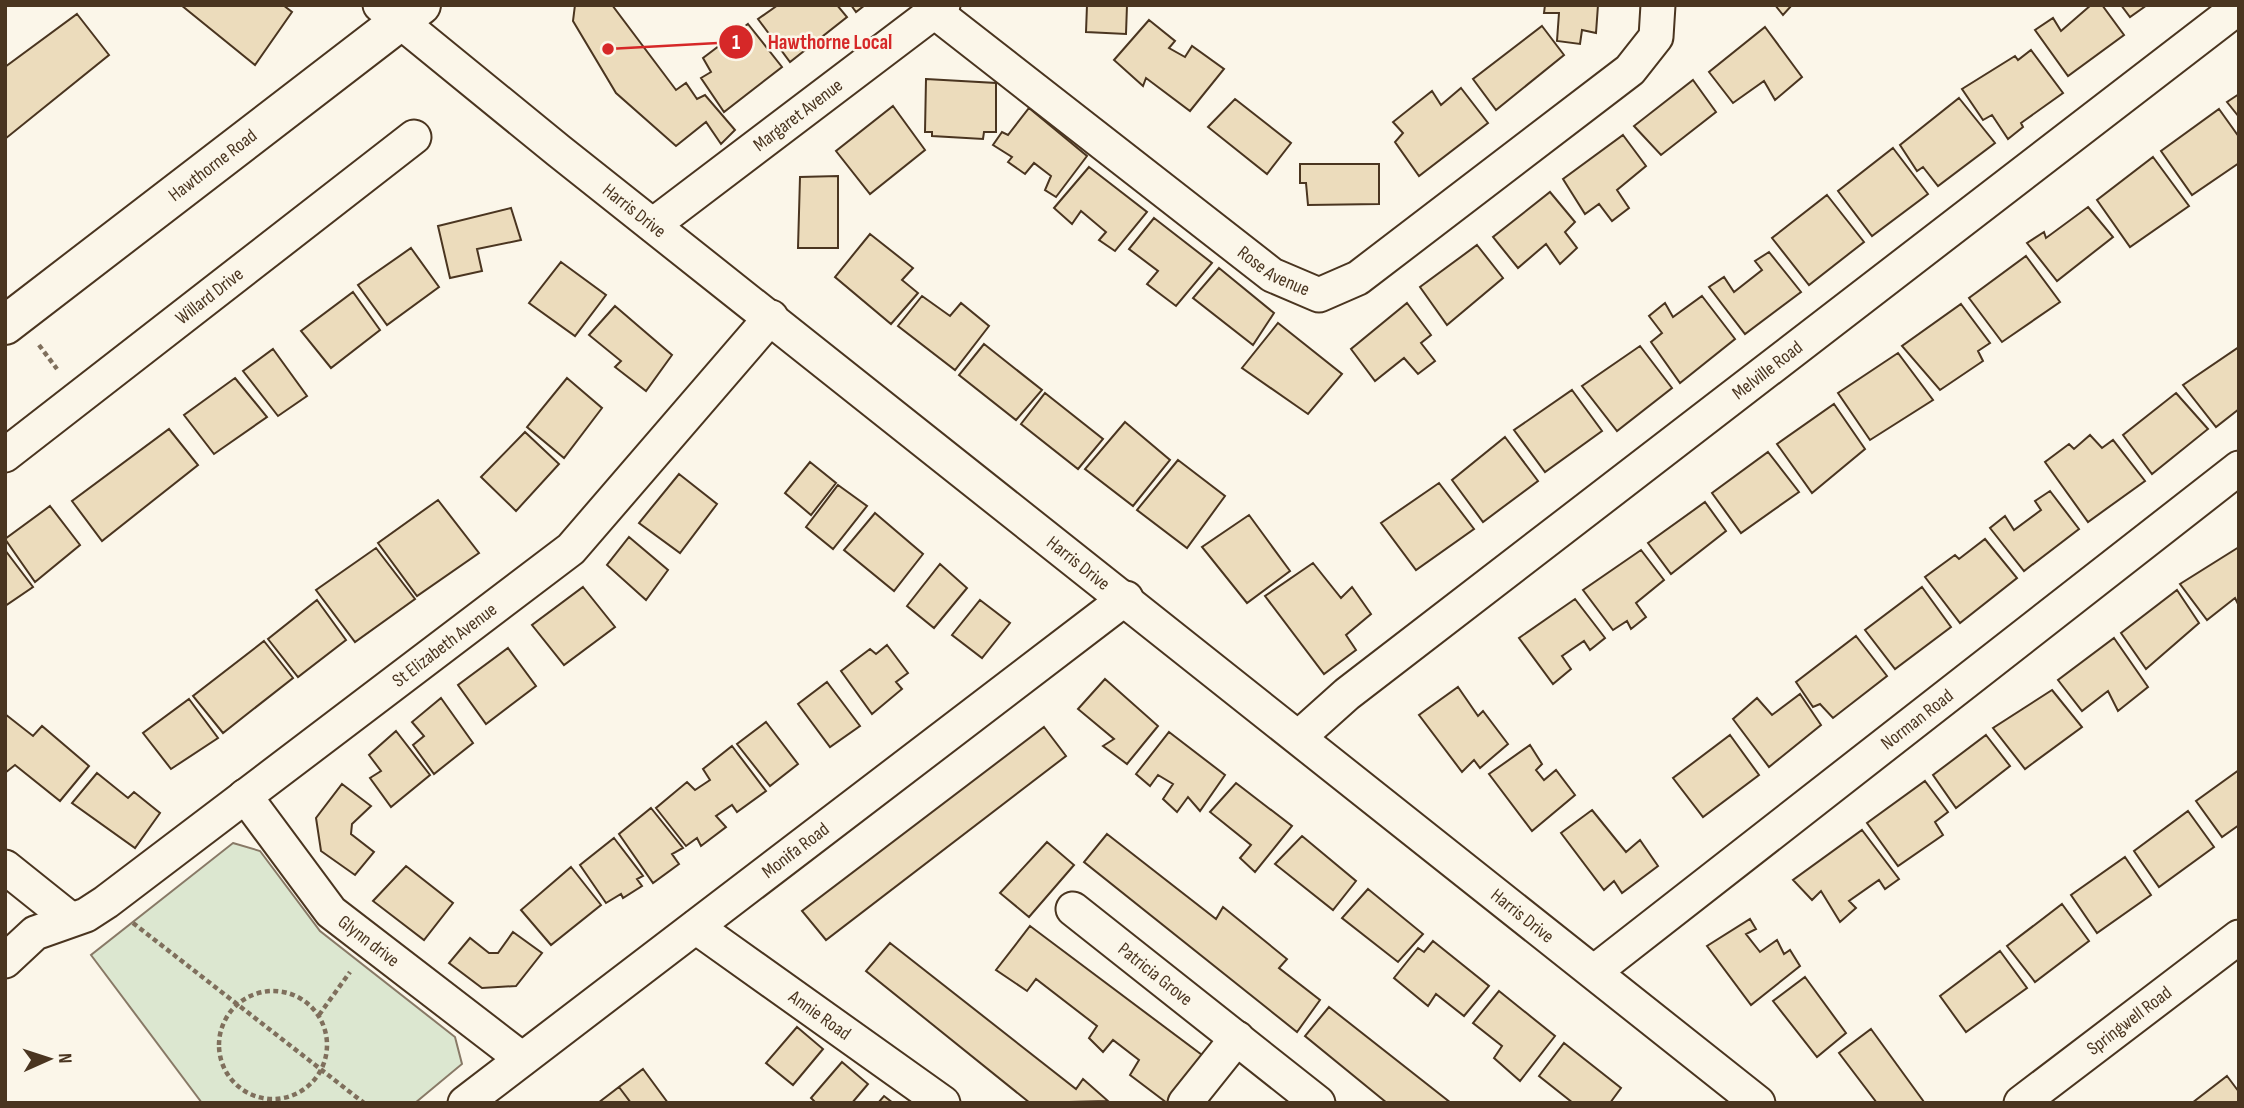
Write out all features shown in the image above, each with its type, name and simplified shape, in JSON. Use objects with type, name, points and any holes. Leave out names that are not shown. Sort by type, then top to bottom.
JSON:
[{"type":"main road","name":"Hawthorne Road","points":[[11,320],[400,11]]},
{"type":"street","name":"Rose Avenue","points":[[939,8],[1272,275],[1319,295],[1358,278],[1630,70],[1656,37],[1658,5]]},
{"type":"street","name":"Melville Road","points":[[1299,737],[1358,686],[2239,7]]},
{"type":"street","name":"Margaret Avenue","points":[[653,225],[939,8]]},
{"type":"street","name":"Harris Drive","points":[[400,11],[653,225],[1126,598],[1758,1103]]},
{"type":"street","name":"Willard Drive","points":[[5,455],[414,137]]},
{"type":"street","name":"St Elizabeth Avenue","points":[[5,961],[35,933],[86,915],[106,902],[571,550],[771,317]]},
{"type":"street","name":"Norman Road","points":[[1594,972],[2239,468]]},
{"type":"street","name":"Monifa Road","points":[[466,1103],[1126,598]]},
{"type":"street","name":"Glynn drive","points":[[245,796],[331,912],[522,1059]]},
{"type":"street","points":[[5,867],[70,919]]},
{"type":"street","name":"Patricia Grove","points":[[1073,909],[1318,1103]]},
{"type":"street","name":"Annie Road","points":[[696,927],[943,1103]]},
{"type":"street","name":"Springwell Road","points":[[2021,1103],[2239,937]]},
{"type":"street","points":[[1185,1103],[1237,1038]]},
{"type":"path","points":[[11,320],[79,398]]},
{"type":"path","points":[[106,902],[364,1103]]},
{"type":"path","points":[[320,1015],[370,942]]},
{"type":"path","points":[[261,992],[289,992],[306,1001],[320,1015],[327,1032],[328,1051],[322,1070],[312,1084],[298,1094],[281,1099],[264,1099],[241,1088],[224,1068],[219,1051],[220,1034],[226,1018],[236,1004],[261,992]]},
{"type":"green space","points":[[233,843],[260,851],[320,931],[455,1037],[462,1064],[415,1103],[202,1103],[91,955]]},
{"type":"building","points":[[181,5],[283,5],[292,12],[255,65]]},
{"type":"building","points":[[575,5],[612,5],[676,90],[686,83],[697,99],[705,95],[735,130],[721,144],[706,122],[676,146],[616,93],[573,21]]},
{"type":"building","points":[[778,5],[837,5],[847,17],[790,62],[758,19]]},
{"type":"building","points":[[851,5],[865,5],[856,12]]},
{"type":"building","points":[[1087,5],[1127,5],[1126,34],[1086,32]]},
{"type":"building","points":[[1545,5],[1598,5],[1596,33],[1582,30],[1580,44],[1557,41],[1559,13],[1544,13]]},
{"type":"building","points":[[1775,5],[1792,5],[1783,15]]},
{"type":"building","points":[[2091,5],[2102,5],[2124,35],[2068,76],[2035,30],[2053,18],[2061,31]]},
{"type":"building","points":[[2121,5],[2147,5],[2130,17]]},
{"type":"building","points":[[77,14],[109,55],[5,139],[5,67]]},
{"type":"building","points":[[1149,20],[1175,41],[1169,48],[1185,57],[1192,46],[1224,69],[1190,111],[1146,78],[1143,86],[1114,60]]},
{"type":"building","points":[[748,24],[782,67],[724,112],[701,78],[711,72],[703,58]]},
{"type":"building","points":[[1542,26],[1564,55],[1496,110],[1473,79]]},
{"type":"building","points":[[1765,27],[1802,77],[1775,100],[1764,81],[1733,103],[1709,72]]},
{"type":"building","points":[[2031,50],[2063,93],[2021,123],[2023,127],[2008,139],[1992,115],[1983,120],[1962,89],[2015,56],[2018,60]]},
{"type":"building","points":[[926,79],[996,83],[996,132],[984,132],[983,139],[932,136],[932,132],[925,132]]},
{"type":"building","points":[[1693,80],[1716,112],[1661,155],[1634,126]]},
{"type":"building","points":[[1461,88],[1488,123],[1419,176],[1395,142],[1403,133],[1393,122],[1432,91],[1441,105]]},
{"type":"building","points":[[2239,94],[2239,117],[2227,102]]},
{"type":"building","points":[[1959,98],[1995,143],[1938,186],[1923,167],[1917,171],[1900,145]]},
{"type":"building","points":[[1235,99],[1291,143],[1267,174],[1208,127]]},
{"type":"building","points":[[893,106],[925,150],[870,194],[836,151]]},
{"type":"building","points":[[1029,108],[1087,156],[1056,197],[1045,190],[1051,176],[1034,163],[1025,174],[1008,162],[1012,157],[993,145],[1002,132],[1008,135]]},
{"type":"building","points":[[2219,109],[2239,137],[2239,163],[2192,195],[2161,151]]},
{"type":"building","points":[[1623,135],[1646,166],[1617,190],[1629,208],[1612,221],[1599,204],[1585,214],[1563,179]]},
{"type":"building","points":[[1893,148],[1928,194],[1872,236],[1838,191]]},
{"type":"building","points":[[2153,157],[2189,206],[2130,247],[2097,200]]},
{"type":"building","points":[[1300,164],[1379,164],[1379,204],[1308,205],[1306,183],[1300,183]]},
{"type":"building","points":[[1089,167],[1147,212],[1115,251],[1099,240],[1106,232],[1081,211],[1072,224],[1054,208]]},
{"type":"building","points":[[838,176],[838,248],[798,248],[800,177]]},
{"type":"building","points":[[1550,192],[1575,222],[1565,232],[1577,248],[1560,264],[1546,244],[1518,268],[1493,237]]},
{"type":"building","points":[[1827,195],[1864,242],[1809,285],[1772,238]]},
{"type":"building","points":[[2088,207],[2113,237],[2057,281],[2027,243],[2044,232],[2046,238]]},
{"type":"building","points":[[511,208],[521,240],[477,249],[482,271],[450,278],[438,226]]},
{"type":"building","points":[[1154,218],[1212,263],[1176,306],[1147,284],[1158,271],[1129,249]]},
{"type":"building","points":[[870,234],[913,268],[902,280],[918,293],[891,324],[835,277]]},
{"type":"building","points":[[1477,245],[1503,278],[1447,325],[1420,287]]},
{"type":"building","points":[[411,248],[439,287],[387,325],[358,285]]},
{"type":"building","points":[[1769,252],[1801,292],[1745,334],[1709,287],[1724,277],[1734,292],[1762,270],[1755,261]]},
{"type":"building","points":[[2026,256],[2060,302],[2002,342],[1969,298]]},
{"type":"building","points":[[561,262],[606,295],[575,336],[529,303]]},
{"type":"building","points":[[1219,268],[1274,313],[1253,345],[1193,298]]},
{"type":"building","points":[[353,292],[380,330],[331,368],[301,331]]},
{"type":"building","points":[[922,296],[950,316],[961,303],[989,326],[955,370],[898,326]]},
{"type":"building","points":[[1702,296],[1735,339],[1680,383],[1651,342],[1662,333],[1649,316],[1665,303],[1673,317]]},
{"type":"building","points":[[1407,303],[1431,335],[1421,343],[1435,361],[1418,374],[1404,358],[1375,381],[1351,349]]},
{"type":"building","points":[[1961,304],[1990,343],[1978,351],[1983,361],[1940,390],[1902,346]]},
{"type":"building","points":[[615,306],[672,355],[646,391],[615,367],[621,361],[589,335]]},
{"type":"building","points":[[1278,323],[1342,374],[1308,414],[1242,368]]},
{"type":"building","points":[[984,344],[1042,390],[1016,420],[959,375]]},
{"type":"building","points":[[1640,346],[1672,388],[1617,431],[1582,386]]},
{"type":"building","points":[[2239,347],[2239,409],[2216,427],[2183,385]]},
{"type":"building","points":[[273,349],[307,396],[278,416],[243,371]]},
{"type":"building","points":[[1898,353],[1933,400],[1870,440],[1838,393]]},
{"type":"building","points":[[235,378],[267,417],[214,454],[184,415]]},
{"type":"building","points":[[567,378],[602,408],[564,458],[527,427]]},
{"type":"building","points":[[1572,390],[1602,431],[1545,472],[1514,430]]},
{"type":"building","points":[[1045,393],[1103,439],[1078,469],[1021,424]]},
{"type":"building","points":[[2176,393],[2208,429],[2152,474],[2123,435]]},
{"type":"building","points":[[1834,404],[1865,449],[1812,493],[1777,444]]},
{"type":"building","points":[[1125,422],[1170,460],[1133,506],[1085,469]]},
{"type":"building","points":[[169,429],[198,465],[102,541],[72,501]]},
{"type":"building","points":[[525,432],[559,464],[516,511],[481,477]]},
{"type":"building","points":[[2090,435],[2102,448],[2113,440],[2145,481],[2088,522],[2045,462],[2069,444],[2074,449]]},
{"type":"building","points":[[1505,437],[1538,481],[1483,522],[1452,480]]},
{"type":"building","points":[[1768,452],[1799,492],[1741,533],[1712,493]]},
{"type":"building","points":[[1178,460],[1225,496],[1187,548],[1137,510]]},
{"type":"building","points":[[810,462],[836,483],[811,515],[785,493]]},
{"type":"building","points":[[679,474],[717,504],[680,553],[639,523]]},
{"type":"building","points":[[1439,483],[1474,529],[1416,570],[1381,523]]},
{"type":"building","points":[[838,485],[867,506],[833,549],[806,527]]},
{"type":"building","points":[[2050,491],[2079,529],[2024,571],[1990,528],[2005,516],[2014,530],[2041,510],[2035,501]]},
{"type":"building","points":[[438,500],[479,553],[417,596],[378,543]]},
{"type":"building","points":[[1705,502],[1726,531],[1671,574],[1648,543]]},
{"type":"building","points":[[50,506],[80,545],[35,582],[5,539]]},
{"type":"building","points":[[875,513],[923,554],[894,591],[844,550]]},
{"type":"building","points":[[1249,515],[1290,571],[1247,603],[1202,547]]},
{"type":"building","points":[[629,537],[668,570],[646,600],[607,565]]},
{"type":"building","points":[[1985,539],[2017,578],[1960,623],[1925,577],[1955,555],[1959,559]]},
{"type":"building","points":[[2239,547],[2239,606],[2235,598],[2207,620],[2180,584]]},
{"type":"building","points":[[376,548],[415,599],[355,642],[316,590]]},
{"type":"building","points":[[5,550],[33,587],[5,606]]},
{"type":"building","points":[[1641,550],[1664,580],[1636,603],[1646,617],[1631,629],[1627,621],[1613,630],[1583,590]]},
{"type":"building","points":[[1313,563],[1341,598],[1352,587],[1371,614],[1346,635],[1356,650],[1324,674],[1265,596]]},
{"type":"building","points":[[940,564],[967,588],[934,628],[907,606]]},
{"type":"building","points":[[583,587],[615,627],[564,665],[532,625]]},
{"type":"building","points":[[1922,587],[1951,627],[1895,669],[1865,630]]},
{"type":"building","points":[[2177,590],[2199,623],[2146,669],[2121,633]]},
{"type":"building","points":[[1575,599],[1605,638],[1590,650],[1584,641],[1562,656],[1571,669],[1553,684],[1519,638]]},
{"type":"building","points":[[317,600],[346,640],[298,677],[268,639]]},
{"type":"building","points":[[980,600],[1010,623],[982,658],[952,635]]},
{"type":"building","points":[[1856,636],[1887,676],[1833,718],[1820,704],[1813,707],[1796,682]]},
{"type":"building","points":[[2114,638],[2148,687],[2118,711],[2108,691],[2082,711],[2058,680]]},
{"type":"building","points":[[264,641],[293,678],[223,733],[193,696]]},
{"type":"building","points":[[887,645],[908,673],[896,682],[902,689],[872,714],[841,671],[870,649],[876,654]]},
{"type":"building","points":[[508,648],[536,686],[486,724],[458,685]]},
{"type":"building","points":[[1105,679],[1158,726],[1127,764],[1103,746],[1114,739],[1078,709]]},
{"type":"building","points":[[827,682],[860,726],[830,747],[798,704]]},
{"type":"building","points":[[1458,687],[1478,716],[1483,711],[1508,744],[1480,768],[1474,760],[1462,772],[1419,715]]},
{"type":"building","points":[[2052,690],[2082,727],[2025,769],[1993,728]]},
{"type":"building","points":[[1800,694],[1821,725],[1769,767],[1733,719],[1757,698],[1772,715]]},
{"type":"building","points":[[441,698],[473,743],[434,774],[413,745],[424,736],[412,722]]},
{"type":"building","points":[[189,699],[218,738],[171,769],[143,733]]},
{"type":"building","points":[[5,714],[33,736],[42,726],[89,766],[60,801],[15,765],[5,773]]},
{"type":"building","points":[[766,722],[798,764],[770,786],[737,744]]},
{"type":"building","points":[[1044,727],[1066,756],[826,940],[802,911]]},
{"type":"building","points":[[396,731],[430,775],[391,807],[370,778],[381,771],[369,755]]},
{"type":"building","points":[[1169,732],[1225,775],[1200,811],[1188,797],[1177,812],[1163,799],[1173,784],[1158,775],[1150,786],[1136,774]]},
{"type":"building","points":[[1730,735],[1759,775],[1703,817],[1673,778]]},
{"type":"building","points":[[1986,735],[2010,766],[1956,808],[1933,775]]},
{"type":"building","points":[[1530,745],[1542,764],[1536,770],[1544,780],[1556,770],[1575,795],[1532,831],[1489,774]]},
{"type":"building","points":[[732,746],[766,791],[737,812],[732,805],[716,816],[726,827],[701,846],[697,838],[686,846],[656,808],[687,782],[695,790],[710,780],[703,769]]},
{"type":"building","points":[[2239,770],[2239,825],[2222,837],[2196,801]]},
{"type":"building","points":[[97,773],[128,798],[134,792],[160,813],[135,848],[72,803]]},
{"type":"building","points":[[1925,781],[1948,812],[1935,822],[1943,835],[1898,866],[1867,823]]},
{"type":"building","points":[[1236,783],[1292,826],[1255,872],[1240,858],[1251,845],[1210,812]]},
{"type":"building","points":[[342,784],[371,806],[352,824],[351,834],[374,852],[355,875],[321,851],[316,818]]},
{"type":"building","points":[[651,808],[683,848],[672,854],[679,864],[653,883],[619,834]]},
{"type":"building","points":[[1592,810],[1626,852],[1640,840],[1658,866],[1622,893],[1614,881],[1604,890],[1561,833]]},
{"type":"building","points":[[2188,811],[2214,847],[2159,887],[2134,851]]},
{"type":"building","points":[[1862,830],[1899,879],[1885,889],[1879,880],[1849,901],[1856,908],[1840,922],[1821,891],[1812,900],[1793,880]]},
{"type":"building","points":[[1107,834],[1216,919],[1223,907],[1287,959],[1279,968],[1320,1000],[1297,1032],[1084,862]]},
{"type":"building","points":[[1302,836],[1356,881],[1333,910],[1275,864]]},
{"type":"building","points":[[614,838],[643,876],[637,879],[642,886],[623,898],[621,894],[606,903],[580,865]]},
{"type":"building","points":[[1047,842],[1074,865],[1029,917],[1000,893]]},
{"type":"building","points":[[2125,857],[2151,895],[2097,933],[2071,895]]},
{"type":"building","points":[[406,866],[453,903],[424,940],[373,901]]},
{"type":"building","points":[[571,867],[601,905],[551,945],[521,910]]},
{"type":"building","points":[[1368,889],[1423,934],[1398,962],[1342,918]]},
{"type":"building","points":[[2062,904],[2089,941],[2035,982],[2007,946]]},
{"type":"building","points":[[1750,919],[1756,929],[1746,934],[1760,952],[1777,940],[1784,954],[1790,950],[1800,966],[1751,1005],[1707,946]]},
{"type":"building","points":[[1030,926],[1206,1058],[1173,1103],[1167,1103],[1130,1075],[1139,1060],[1113,1040],[1103,1052],[1089,1038],[1097,1026],[1036,979],[1027,991],[996,970]]},
{"type":"building","points":[[513,932],[542,953],[516,986],[482,988],[449,963],[470,938],[489,953],[498,953]]},
{"type":"building","points":[[1433,941],[1489,986],[1464,1016],[1436,994],[1428,1006],[1394,978],[1418,948],[1424,952]]},
{"type":"building","points":[[890,943],[1076,1089],[1083,1079],[1108,1101],[1030,1103],[866,971]]},
{"type":"building","points":[[2000,951],[2027,988],[1966,1032],[1940,996]]},
{"type":"building","points":[[1805,977],[1846,1033],[1817,1057],[1773,1001]]},
{"type":"building","points":[[1499,991],[1555,1036],[1520,1081],[1494,1058],[1502,1046],[1473,1023]]},
{"type":"building","points":[[1329,1007],[1451,1103],[1387,1103],[1305,1036]]},
{"type":"building","points":[[797,1027],[823,1049],[793,1085],[766,1063]]},
{"type":"building","points":[[1871,1029],[1924,1102],[1877,1103],[1839,1053]]},
{"type":"building","points":[[1564,1043],[1621,1088],[1610,1103],[1573,1103],[1539,1076]]},
{"type":"building","points":[[842,1062],[868,1084],[852,1103],[816,1103],[811,1098]]},
{"type":"building","points":[[643,1069],[668,1103],[631,1103],[619,1087]]},
{"type":"building","points":[[2227,1076],[2239,1092],[2239,1103],[2192,1103]]},
{"type":"building","points":[[619,1087],[631,1103],[598,1103]]},
{"type":"building","points":[[884,1096],[893,1103],[878,1103]]},
{"type":"place","name":"Hawthorne Local","points":[[608,49]]}]
